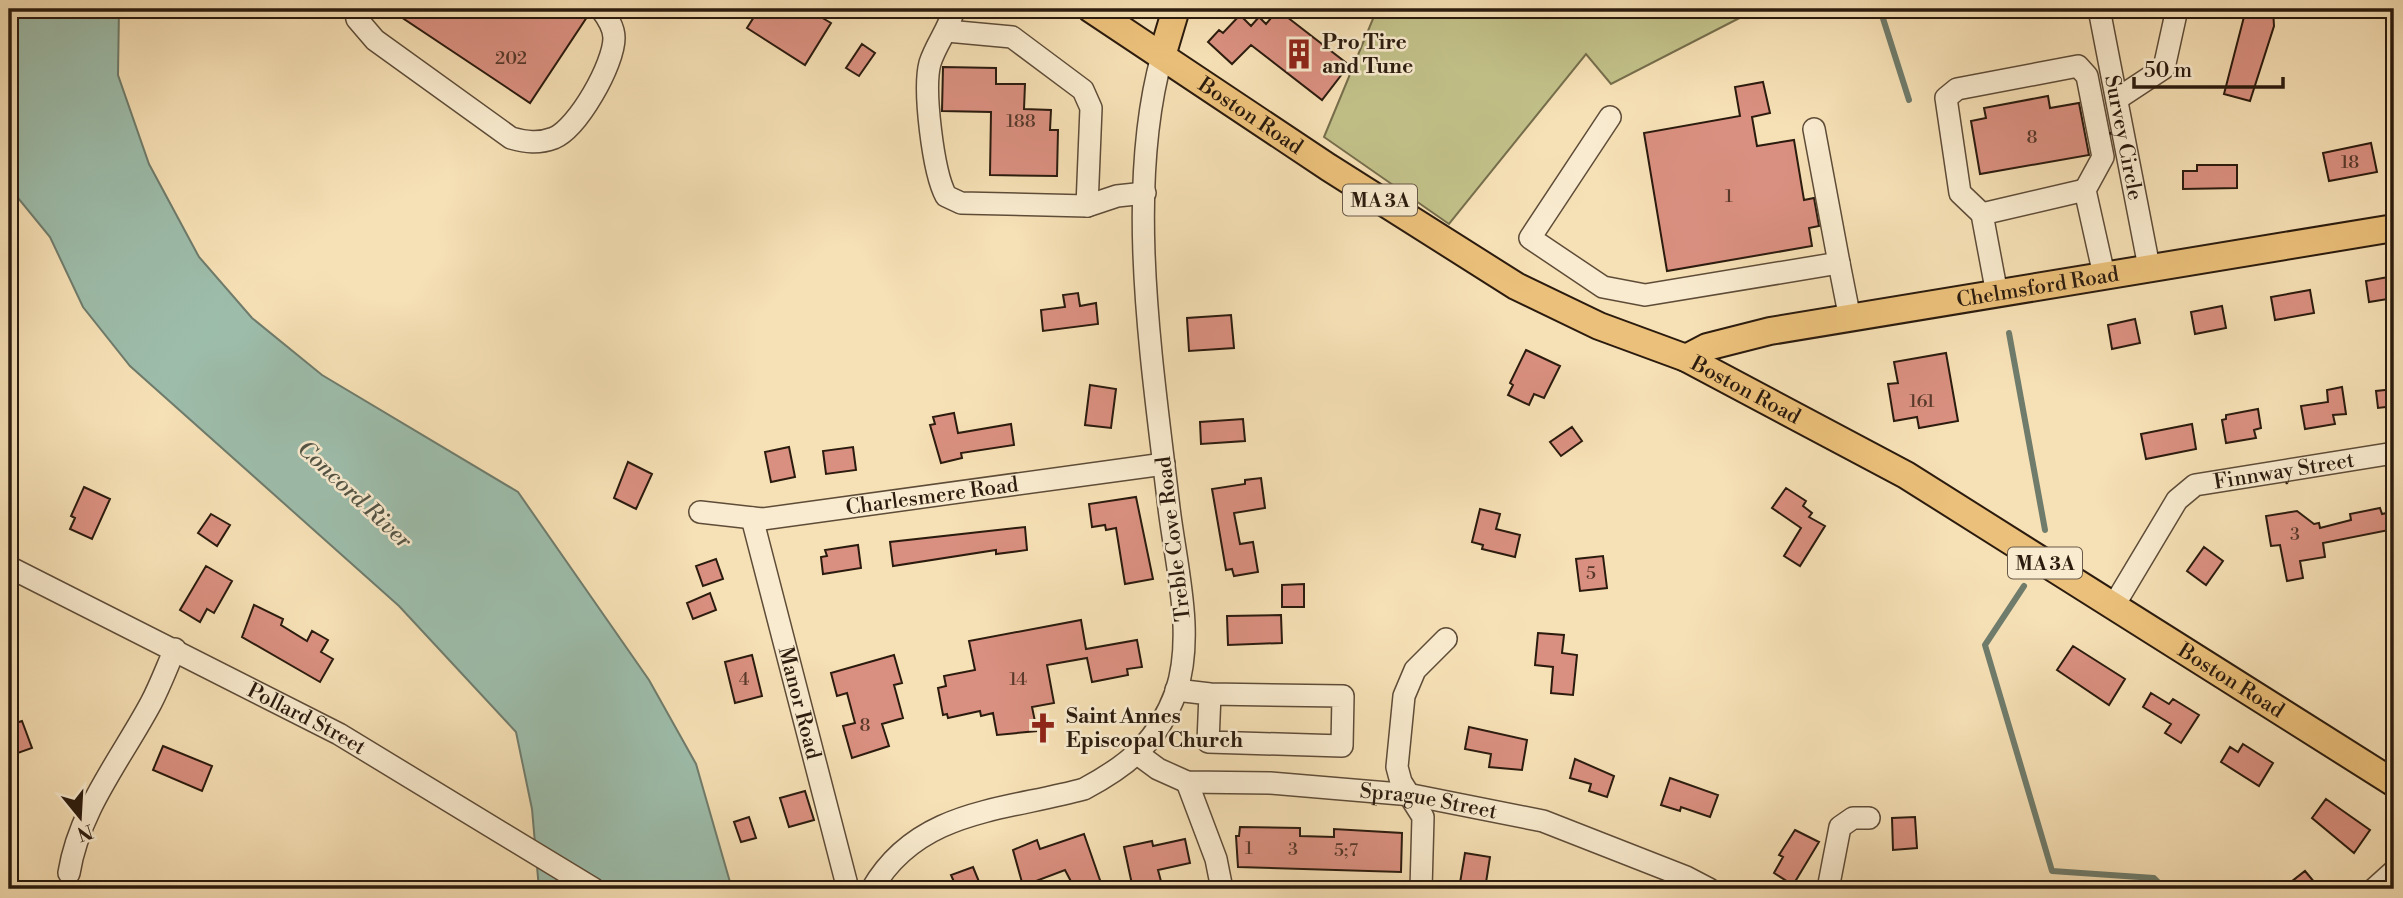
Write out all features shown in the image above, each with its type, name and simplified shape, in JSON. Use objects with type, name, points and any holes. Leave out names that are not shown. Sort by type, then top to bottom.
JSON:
[{"type":"main road","name":"Boston Road","points":[[1091,9],[1328,167],[1516,286],[1599,326],[1686,358],[1906,475],[2394,783]]},
{"type":"main road","name":"Treble Cove Road","points":[[1162,56],[1175,9]]},
{"type":"main road","name":"Chelmsford Road","points":[[1686,358],[1707,347],[1770,331],[2394,228]]},
{"type":"street","points":[[355,9],[357,19],[375,40],[511,138],[533,144],[555,138],[575,123],[610,58],[614,37],[610,20],[601,9]]},
{"type":"street","points":[[954,9],[947,31],[930,64],[927,92],[943,190],[951,200],[1087,206],[1117,196],[1145,193]]},
{"type":"street","name":"Survey Circle","points":[[2099,9],[2149,267]]},
{"type":"street","points":[[2117,99],[2164,68],[2177,9]]},
{"type":"street","points":[[947,31],[1012,37],[1083,90],[1091,108],[1087,206]]},
{"type":"street","name":"Treble Cove Road","points":[[872,889],[883,871],[902,850],[928,831],[969,816],[1084,789],[1139,755],[1163,721],[1177,690],[1184,633],[1180,573],[1164,464],[1148,313],[1145,193],[1148,111],[1162,56]]},
{"type":"street","points":[[1997,293],[1982,214],[1960,193],[1946,98],[1957,89],[2078,66],[2087,76],[2103,157],[2085,190],[2104,275]]},
{"type":"street","points":[[1610,117],[1530,238],[1603,287],[1645,295],[1839,263]]},
{"type":"street","points":[[1814,129],[1850,319]]},
{"type":"street","points":[[1982,214],[2085,190]]},
{"type":"street","name":"Finnway Street","points":[[2113,607],[2177,500],[2195,485],[2394,453]]},
{"type":"street","name":"Charlesmere Road","points":[[700,512],[752,518],[1164,464]]},
{"type":"street","name":"Manor Road","points":[[752,518],[848,889]]},
{"type":"street","name":"Pollard Street","points":[[9,567],[339,734],[594,889]]},
{"type":"street","points":[[1421,889],[1423,817],[1412,795],[1401,782],[1396,767],[1404,696],[1415,670],[1446,639]]},
{"type":"street","points":[[69,873],[78,835],[108,775],[151,703],[175,649]]},
{"type":"street","points":[[1177,690],[1210,694],[1343,696],[1342,746],[1208,742],[1210,694]]},
{"type":"street","name":"Sprague Street","points":[[1139,755],[1158,769],[1187,782],[1270,783],[1412,795],[1543,821],[1686,877],[1709,889]]},
{"type":"street","points":[[1187,782],[1216,859],[1222,889]]},
{"type":"street","points":[[1828,889],[1833,849],[1840,827],[1853,818],[1869,818]]},
{"type":"street","points":[[2374,889],[2394,871]]},
{"type":"shaded area","points":[[1377,9],[1757,9],[1611,84],[1586,54],[1449,224],[1324,137]]},
{"type":"water","name":"Concord River","points":[[9,9],[119,9],[118,75],[149,164],[199,257],[252,318],[322,375],[518,492],[649,680],[696,764],[732,889],[539,889],[532,809],[516,732],[399,606],[130,366],[83,307],[50,237],[18,198],[9,178]]},
{"type":"building","points":[[389,9],[588,9],[589,14],[530,103]]},
{"type":"building","points":[[759,9],[807,9],[831,23],[805,65],[747,28]]},
{"type":"building","points":[[2246,9],[2273,9],[2274,26],[2250,101],[2224,94]]},
{"type":"building","name":"Pro Tire and Tune","points":[[1278,10],[1349,65],[1322,100],[1251,45],[1232,64],[1208,42],[1219,30],[1223,33],[1240,15],[1251,26],[1259,17],[1266,24]]},
{"type":"building","points":[[862,44],[875,53],[859,76],[846,68]]},
{"type":"building","points":[[943,67],[996,68],[996,84],[1025,84],[1024,109],[1051,110],[1050,130],[1058,130],[1057,176],[990,175],[991,112],[942,111]]},
{"type":"building","points":[[1763,82],[1770,113],[1752,117],[1757,146],[1794,140],[1804,200],[1814,198],[1819,226],[1809,228],[1812,246],[1667,271],[1644,133],[1740,116],[1735,87]]},
{"type":"building","points":[[2048,96],[2050,108],[2079,103],[2089,155],[1980,174],[1971,121],[1986,118],[1984,108]]},
{"type":"building","points":[[2371,143],[2377,172],[2329,181],[2323,153]]},
{"type":"building","points":[[2197,165],[2237,165],[2237,188],[2183,189],[2183,171],[2197,171]]},
{"type":"building","points":[[2394,276],[2394,298],[2369,302],[2366,281]]},
{"type":"building","points":[[2310,290],[2314,313],[2275,320],[2271,297]]},
{"type":"building","points":[[1078,293],[1080,306],[1096,303],[1098,324],[1043,331],[1041,310],[1065,307],[1063,295]]},
{"type":"building","points":[[2222,306],[2226,328],[2195,334],[2191,312]]},
{"type":"building","points":[[1231,315],[1234,348],[1189,351],[1187,318]]},
{"type":"building","points":[[2135,319],[2140,343],[2112,349],[2108,325]]},
{"type":"building","points":[[1526,350],[1560,366],[1544,398],[1534,394],[1529,405],[1508,395],[1513,385],[1510,383]]},
{"type":"building","points":[[1946,353],[1958,421],[1919,428],[1917,417],[1894,421],[1888,384],[1898,383],[1894,362]]},
{"type":"building","points":[[1090,385],[1116,389],[1111,428],[1085,425]]},
{"type":"building","points":[[2342,387],[2346,414],[2333,415],[2335,424],[2305,429],[2301,406],[2328,402],[2327,390]]},
{"type":"building","points":[[2394,389],[2394,406],[2378,408],[2376,391]]},
{"type":"building","points":[[2258,409],[2261,428],[2254,430],[2256,438],[2226,443],[2222,420],[2226,419],[2226,415]]},
{"type":"building","points":[[954,413],[958,433],[1011,424],[1014,445],[961,453],[962,458],[941,463],[930,425],[935,424],[933,417]]},
{"type":"building","points":[[1243,419],[1245,441],[1201,444],[1200,422]]},
{"type":"building","points":[[2192,424],[2196,449],[2146,459],[2141,434]]},
{"type":"building","points":[[1572,427],[1582,441],[1561,456],[1550,442]]},
{"type":"building","points":[[789,447],[795,477],[771,482],[765,452]]},
{"type":"building","points":[[853,447],[856,470],[826,474],[823,451]]},
{"type":"building","points":[[628,462],[652,474],[636,509],[614,498]]},
{"type":"building","points":[[1261,478],[1265,508],[1234,513],[1240,544],[1253,542],[1258,572],[1234,576],[1232,569],[1226,570],[1212,489],[1245,484],[1245,480]]},
{"type":"building","points":[[84,487],[110,499],[92,539],[70,529],[75,518],[71,516]]},
{"type":"building","points":[[1786,488],[1806,501],[1803,506],[1812,513],[1809,517],[1825,526],[1800,566],[1784,556],[1801,528],[1772,508]]},
{"type":"building","points":[[1136,497],[1153,579],[1125,584],[1116,528],[1106,530],[1105,525],[1092,527],[1089,504]]},
{"type":"building","points":[[2380,508],[2382,514],[2391,512],[2394,529],[2323,543],[2325,557],[2300,561],[2303,578],[2287,581],[2280,545],[2271,546],[2266,516],[2297,511],[2314,524],[2319,523],[2320,528],[2351,520],[2350,514]]},
{"type":"building","points":[[1480,509],[1500,514],[1496,529],[1520,535],[1515,557],[1482,549],[1483,545],[1472,542]]},
{"type":"building","points":[[211,514],[230,525],[217,546],[198,533]]},
{"type":"building","points":[[1025,527],[1027,550],[996,554],[996,550],[893,566],[890,542]]},
{"type":"building","points":[[858,545],[861,568],[823,574],[821,557],[827,556],[825,550]]},
{"type":"building","points":[[2204,547],[2223,561],[2206,585],[2187,571]]},
{"type":"building","points":[[1603,556],[1607,588],[1580,591],[1576,559]]},
{"type":"building","points":[[716,559],[723,579],[703,586],[696,566]]},
{"type":"building","points":[[206,566],[232,581],[214,613],[207,609],[200,622],[180,610]]},
{"type":"building","points":[[1304,584],[1304,607],[1282,607],[1282,585]]},
{"type":"building","points":[[710,593],[716,610],[693,619],[687,603]]},
{"type":"building","points":[[254,605],[283,619],[281,625],[307,641],[312,631],[328,640],[321,652],[333,659],[320,682],[242,637]]},
{"type":"building","points":[[1281,615],[1282,643],[1228,645],[1227,616]]},
{"type":"building","points":[[1081,620],[1086,649],[1137,640],[1142,667],[1127,669],[1128,675],[1092,682],[1087,658],[1047,665],[1054,703],[1032,707],[1037,731],[997,735],[993,713],[981,716],[980,711],[948,718],[947,714],[943,715],[938,688],[946,686],[944,676],[975,670],[969,641]]},
{"type":"building","points":[[1538,633],[1564,635],[1562,653],[1577,655],[1573,695],[1551,693],[1553,667],[1535,665]]},
{"type":"building","points":[[2073,646],[2125,679],[2109,705],[2057,670]]},
{"type":"building","points":[[752,655],[762,696],[735,703],[725,662]]},
{"type":"building","points":[[894,655],[902,683],[894,685],[903,718],[882,724],[889,746],[852,758],[843,726],[855,723],[847,693],[837,696],[831,673]]},
{"type":"building","points":[[2151,693],[2169,704],[2173,699],[2199,715],[2181,743],[2165,733],[2171,724],[2143,707]]},
{"type":"building","points":[[22,721],[32,748],[15,754],[9,725]]},
{"type":"building","points":[[1469,727],[1527,740],[1522,770],[1489,767],[1491,754],[1465,749]]},
{"type":"building","points":[[2243,744],[2273,763],[2259,786],[2221,762],[2230,747],[2238,752]]},
{"type":"building","points":[[163,746],[212,766],[202,791],[153,770]]},
{"type":"building","points":[[1575,759],[1614,776],[1607,797],[1589,791],[1591,784],[1570,778]]},
{"type":"building","points":[[1670,778],[1718,795],[1710,817],[1681,807],[1680,811],[1661,805]]},
{"type":"building","points":[[805,791],[814,820],[789,827],[780,798]]},
{"type":"building","points":[[2326,799],[2370,830],[2354,853],[2312,818]]},
{"type":"building","points":[[749,817],[756,838],[741,842],[734,822]]},
{"type":"building","points":[[1915,817],[1917,848],[1893,850],[1892,818]]},
{"type":"building","points":[[1240,827],[1300,828],[1300,836],[1334,837],[1334,829],[1402,833],[1401,872],[1238,867],[1236,836],[1239,836]]},
{"type":"building","points":[[1795,830],[1819,842],[1793,885],[1774,873],[1783,857],[1779,855]]},
{"type":"building","points":[[1084,834],[1101,883],[1075,889],[1065,870],[1023,886],[1013,850],[1037,840],[1040,849]]},
{"type":"building","points":[[1185,839],[1190,863],[1158,870],[1163,889],[1133,889],[1124,847],[1152,841],[1153,846]]},
{"type":"building","points":[[1465,853],[1490,857],[1485,889],[1459,889]]},
{"type":"building","points":[[973,867],[982,889],[957,889],[951,875]]},
{"type":"building","points":[[2305,871],[2320,889],[2282,889]]},
{"type":"waterway","points":[[1880,9],[1909,100]]},
{"type":"waterway","points":[[2009,333],[2045,530]]},
{"type":"waterway","points":[[2024,586],[1985,645],[2052,871],[2154,878],[2165,889]]},
{"type":"place","name":"Pro Tire and Tune","points":[[1299,54]]},
{"type":"place","name":"Saint Annes Episcopal Church","points":[[1043,728]]}]
